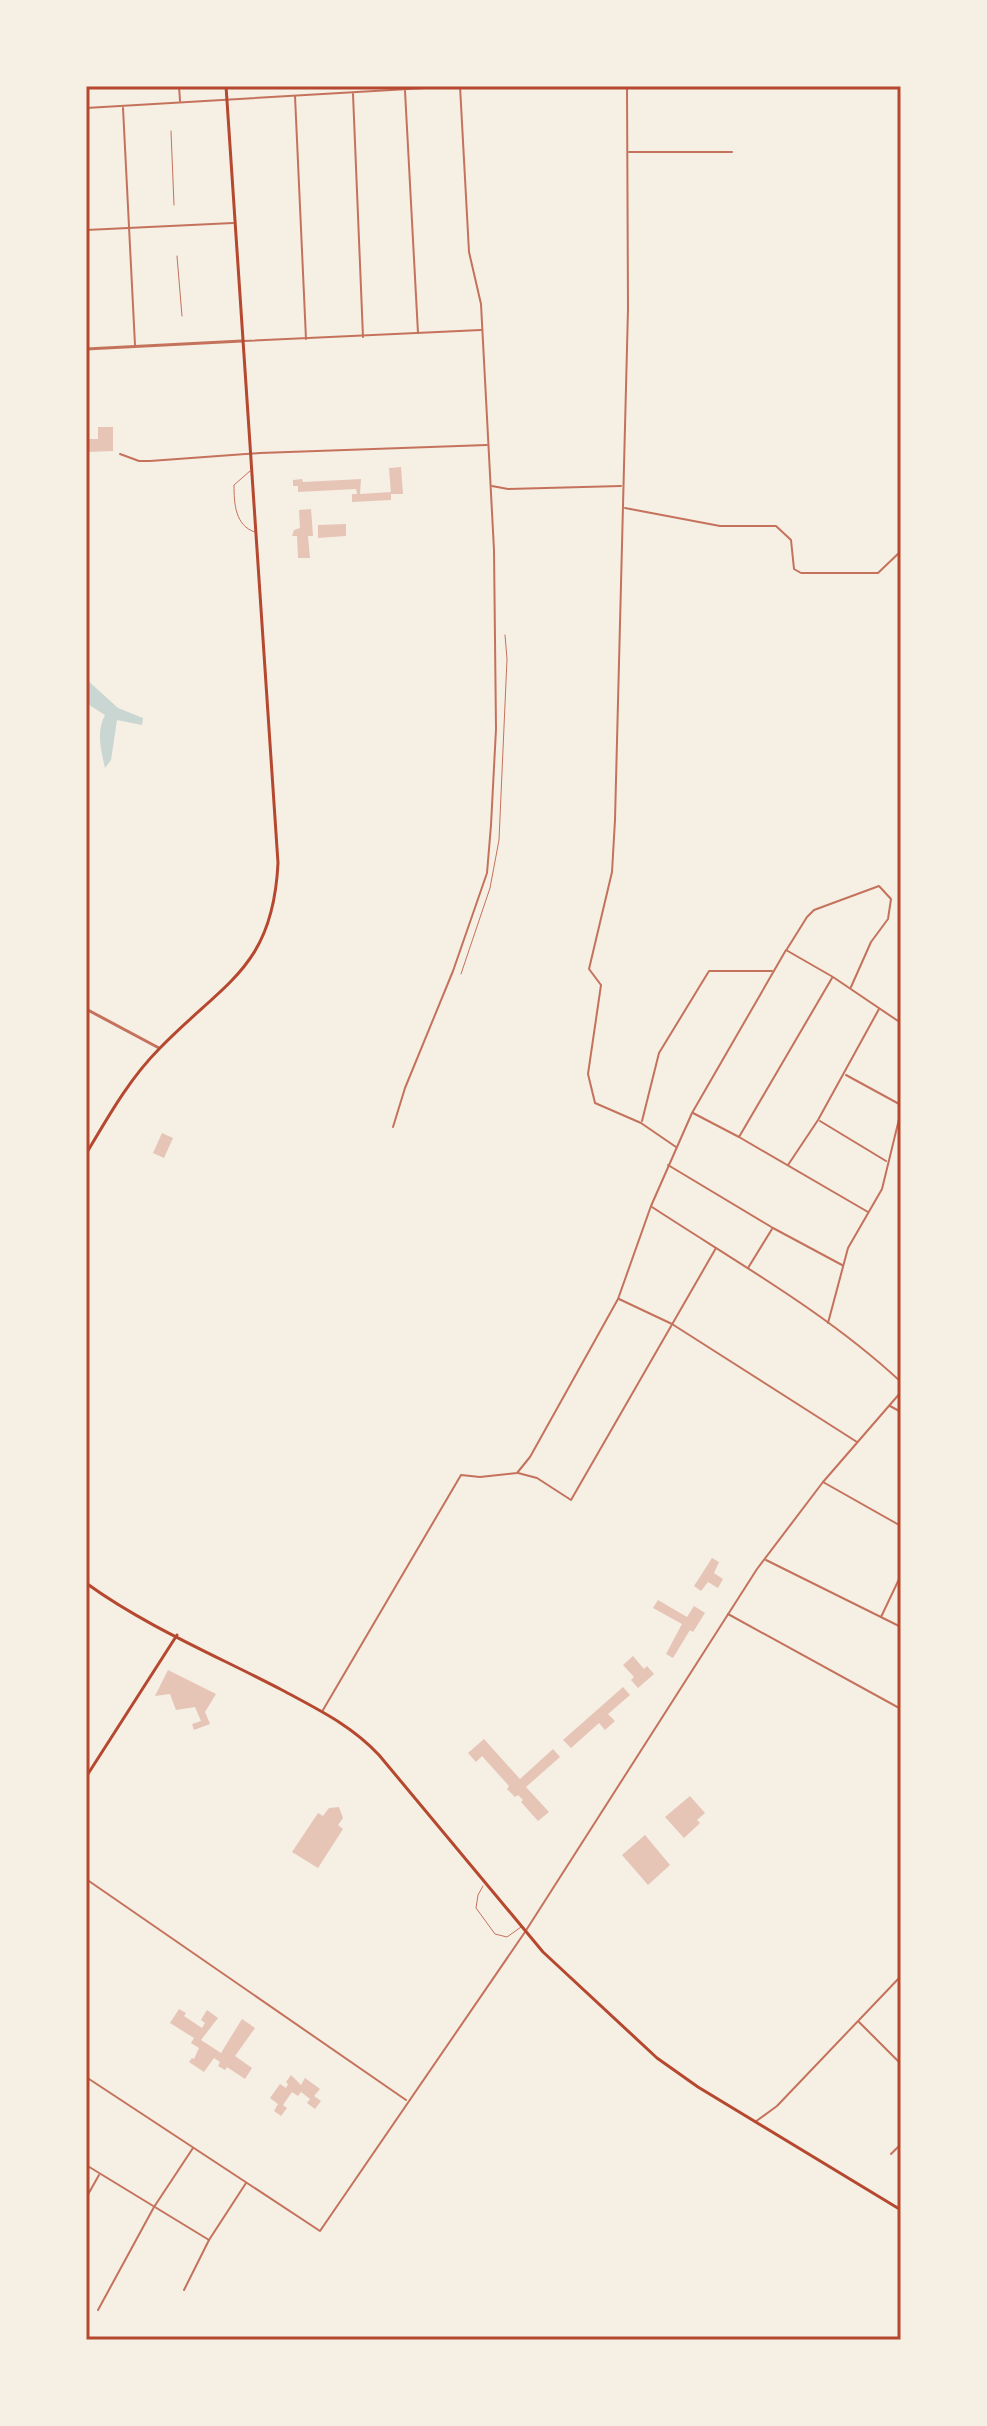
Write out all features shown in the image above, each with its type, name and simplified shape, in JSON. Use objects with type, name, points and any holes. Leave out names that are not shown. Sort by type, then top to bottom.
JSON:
[{"type":"main road","points":[[86,1154],[131,1081],[159,1048],[250,961],[264,934],[275,897],[278,863],[226,86]]},
{"type":"main road","points":[[86,1583],[346,1726],[369,1745],[525,1932],[627,2031],[675,2072],[901,2210]]},
{"type":"main road","points":[[86,1777],[177,1635]]},
{"type":"street","points":[[179,86],[180,102]]},
{"type":"street","points":[[86,108],[460,86],[469,252],[481,304],[491,486],[496,729],[487,873],[393,1127]]},
{"type":"street","points":[[627,86],[628,309],[615,827],[612,872],[589,969],[599,978],[601,992],[588,1074],[595,1103],[641,1123],[676,1147]]},
{"type":"street","points":[[405,89],[418,333]]},
{"type":"street","points":[[353,92],[363,337]]},
{"type":"street","points":[[295,95],[306,339]]},
{"type":"street","points":[[122,106],[135,347]]},
{"type":"street","points":[[628,152],[732,152]]},
{"type":"street","points":[[86,230],[234,223]]},
{"type":"street","points":[[86,349],[482,330]]},
{"type":"street","points":[[120,454],[139,461],[252,453],[488,445]]},
{"type":"street","points":[[491,486],[508,489],[623,486]]},
{"type":"street","points":[[623,508],[720,526],[776,526],[791,540],[794,569],[801,573],[878,573],[901,551]]},
{"type":"street","points":[[517,1473],[530,1457],[618,1299],[651,1206],[692,1113],[786,950],[814,910],[879,886],[891,899],[888,919],[871,942],[851,989]]},
{"type":"street","points":[[786,950],[901,1023]]},
{"type":"street","points":[[641,1123],[659,1053],[709,971],[774,971]]},
{"type":"street","points":[[739,1137],[833,977]]},
{"type":"street","points":[[788,1165],[845,1074],[879,1008]]},
{"type":"street","points":[[86,1009],[159,1048]]},
{"type":"street","points":[[845,1074],[901,1105]]},
{"type":"street","points":[[828,1323],[848,1248],[882,1189],[901,1111]]},
{"type":"street","points":[[692,1113],[869,1213]]},
{"type":"street","points":[[818,1120],[888,1162]]},
{"type":"street","points":[[668,1165],[773,1228],[843,1265]]},
{"type":"street","points":[[651,1206],[828,1323],[901,1382]]},
{"type":"street","points":[[747,1270],[773,1228]]},
{"type":"street","points":[[322,1711],[461,1475],[480,1477],[517,1473],[537,1478],[571,1500],[716,1248]]},
{"type":"street","points":[[618,1299],[672,1324],[857,1442]]},
{"type":"street","points":[[86,2077],[320,2231],[525,1932],[765,1559],[823,1482],[901,1392]]},
{"type":"street","points":[[889,1405],[901,1412]]},
{"type":"street","points":[[823,1482],[901,1526]]},
{"type":"street","points":[[765,1559],[901,1627]]},
{"type":"street","points":[[881,1617],[901,1575]]},
{"type":"street","points":[[727,1614],[901,1709]]},
{"type":"street","points":[[86,1879],[407,2101]]},
{"type":"street","points":[[755,2122],[777,2106],[901,1976]]},
{"type":"street","points":[[858,2021],[901,2064]]},
{"type":"street","points":[[891,2154],[901,2144]]},
{"type":"street","points":[[98,2310],[154,2207],[193,2147]]},
{"type":"street","points":[[86,2165],[209,2240]]},
{"type":"street","points":[[86,2198],[100,2174]]},
{"type":"street","points":[[184,2290],[209,2240],[246,2182]]},
{"type":"lane","points":[[171,131],[174,205]]},
{"type":"lane","points":[[177,256],[182,316]]},
{"type":"lane","points":[[253,470],[234,485],[234,510],[248,530],[256,533]]},
{"type":"lane","points":[[461,974],[490,888],[499,840],[507,659],[505,635]]},
{"type":"lane","points":[[485,1883],[478,1895],[476,1908],[495,1934],[507,1937],[521,1927]]},
{"type":"shaded area","points":[[86,679],[118,708],[143,718],[142,725],[117,720],[111,760],[105,768],[100,734],[105,715],[86,703]]},
{"type":"building","points":[[98,427],[113,427],[113,451],[88,452],[87,439],[98,439]]},
{"type":"building","points":[[401,467],[403,494],[391,494],[389,468]]},
{"type":"building","points":[[302,479],[303,482],[361,479],[360,494],[391,492],[391,500],[352,502],[352,494],[357,494],[356,489],[298,492],[293,480]]},
{"type":"building","points":[[311,509],[313,536],[308,536],[310,558],[298,558],[297,536],[292,536],[294,530],[300,528],[299,510]]},
{"type":"building","points":[[346,524],[346,536],[318,538],[318,525]]},
{"type":"building","points":[[162,1133],[173,1138],[164,1158],[153,1153]]},
{"type":"building","points":[[712,1558],[719,1562],[714,1573],[723,1579],[718,1588],[708,1582],[701,1591],[694,1586]]},
{"type":"building","points":[[658,1600],[687,1617],[694,1606],[705,1613],[673,1658],[666,1654],[682,1624],[653,1608]]},
{"type":"building","points":[[633,1656],[644,1669],[647,1666],[654,1674],[638,1688],[631,1680],[634,1677],[623,1665]]},
{"type":"building","points":[[168,1670],[216,1694],[205,1712],[210,1724],[194,1730],[192,1724],[201,1721],[195,1707],[176,1710],[170,1694],[155,1696]]},
{"type":"building","points":[[623,1687],[630,1695],[608,1714],[615,1721],[605,1730],[599,1723],[571,1748],[563,1740]]},
{"type":"building","points":[[484,1739],[520,1779],[553,1749],[560,1757],[526,1787],[549,1812],[538,1821],[521,1802],[523,1800],[507,1789],[509,1786],[482,1756],[476,1762],[468,1753]]},
{"type":"building","points":[[690,1796],[705,1813],[697,1820],[700,1823],[684,1838],[665,1817]]},
{"type":"building","points":[[339,1807],[343,1818],[338,1825],[343,1829],[318,1868],[292,1852],[318,1813],[323,1816],[329,1808]]},
{"type":"building","points":[[645,1835],[670,1865],[648,1885],[622,1855]]},
{"type":"building","points":[[179,2009],[202,2028],[205,2023],[201,2020],[207,2010],[218,2018],[201,2040],[221,2053],[242,2019],[255,2028],[235,2056],[252,2068],[245,2079],[227,2067],[225,2070],[218,2066],[220,2062],[214,2058],[204,2072],[189,2062],[199,2048],[191,2043],[194,2038],[170,2023]]},
{"type":"building","points":[[291,2075],[301,2085],[305,2078],[320,2089],[314,2096],[321,2101],[315,2109],[307,2103],[310,2099],[301,2092],[298,2096],[292,2092],[283,2105],[287,2108],[281,2116],[274,2111],[278,2104],[270,2098],[280,2084],[286,2088]]}]
